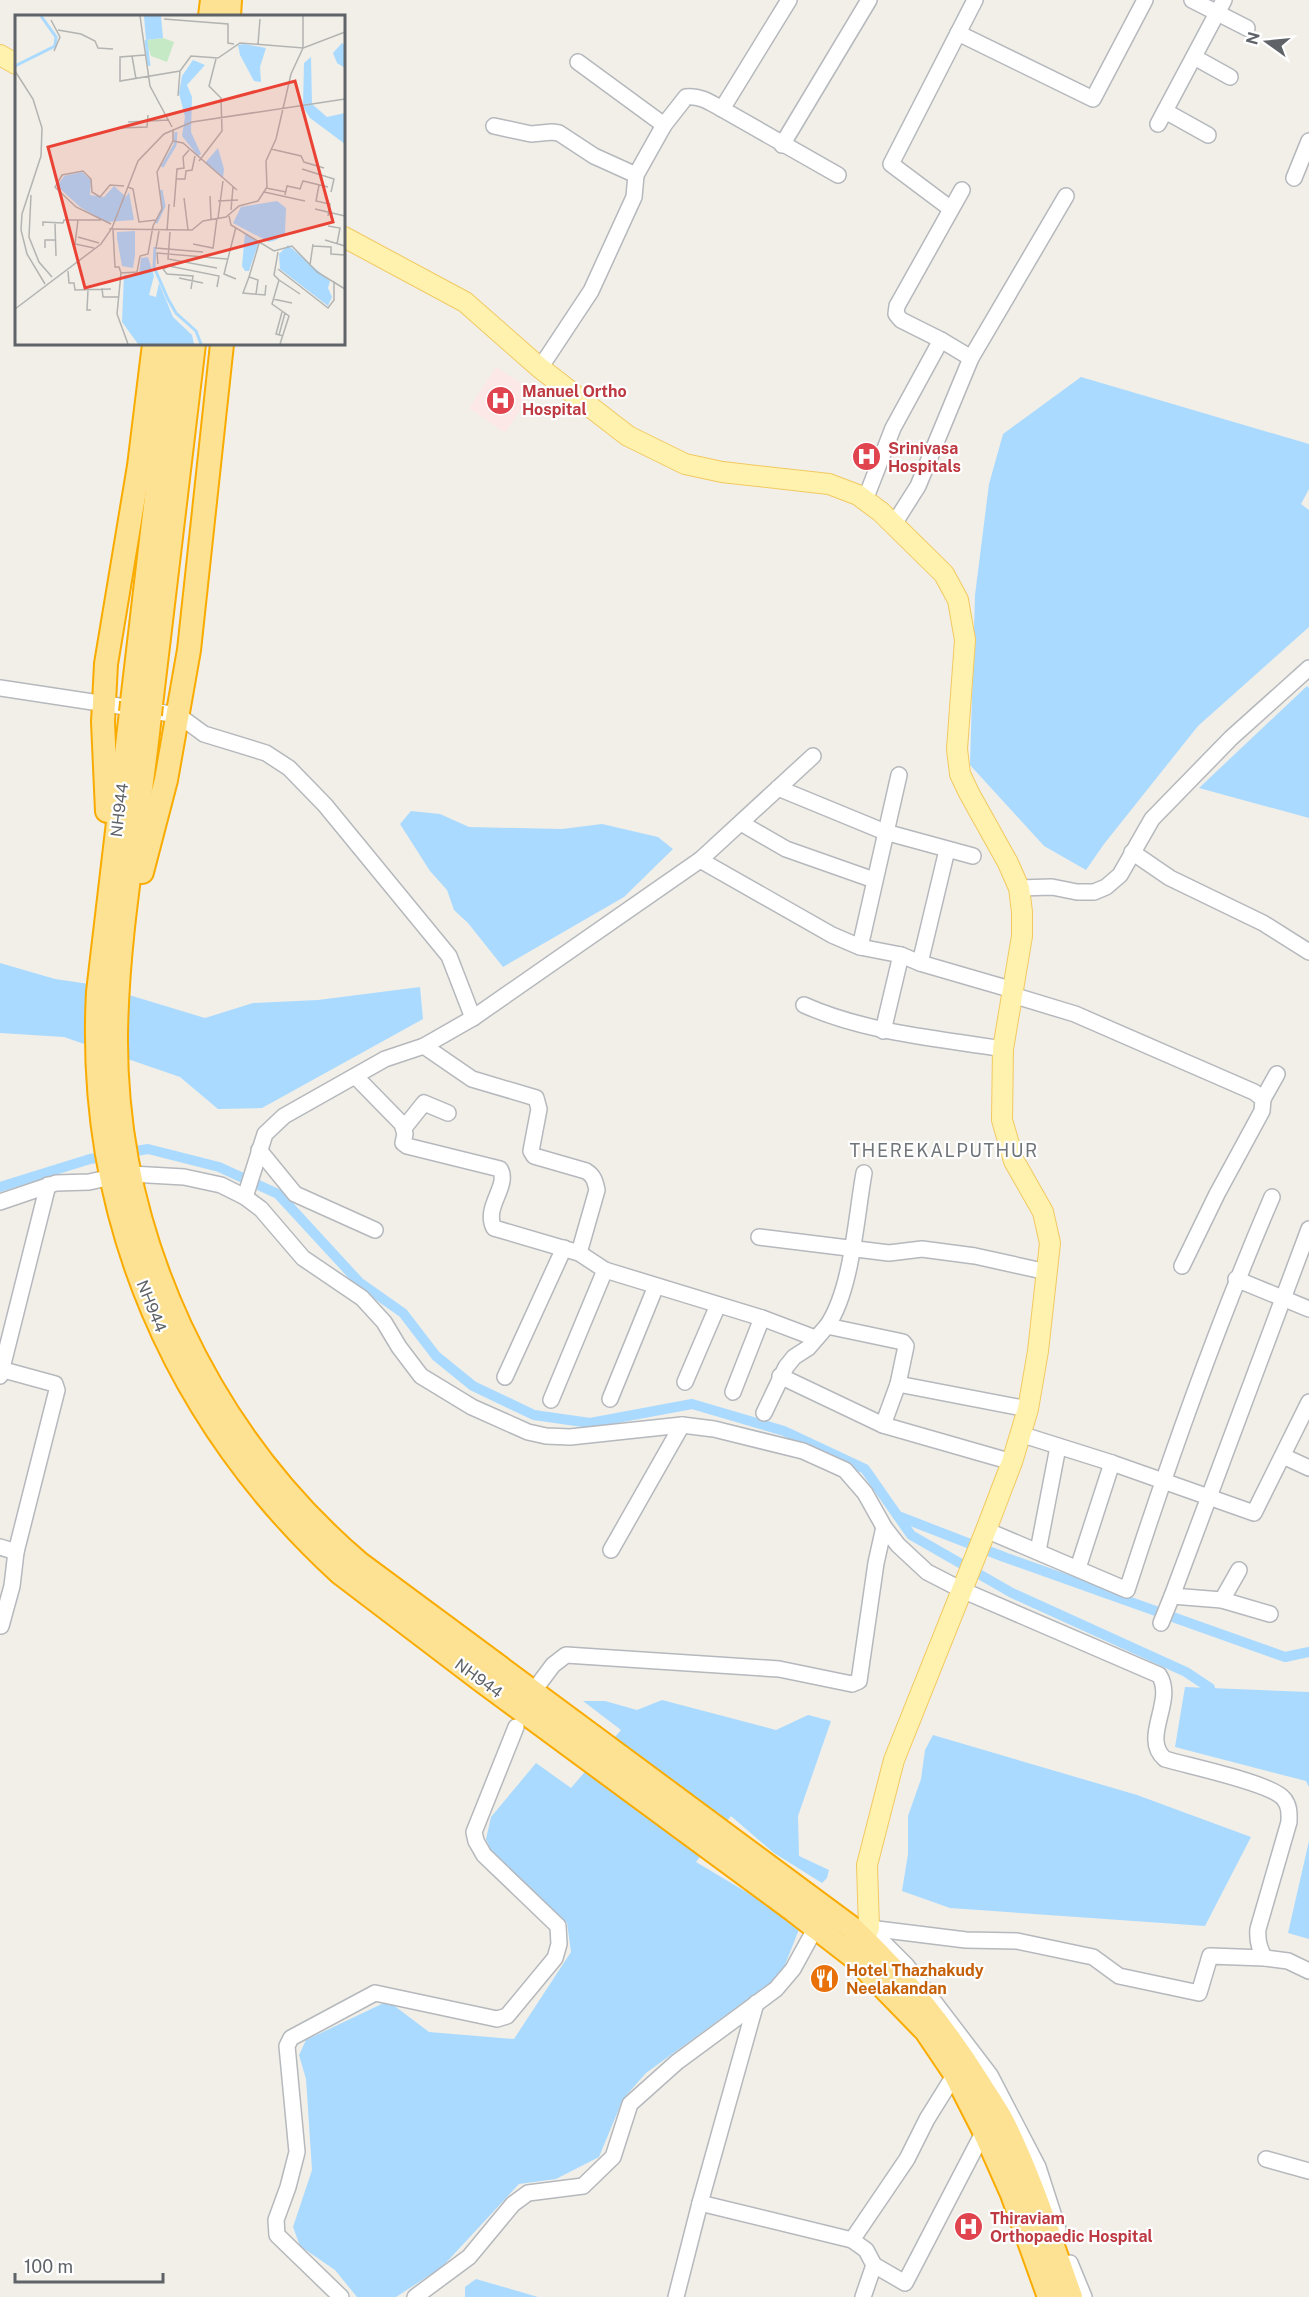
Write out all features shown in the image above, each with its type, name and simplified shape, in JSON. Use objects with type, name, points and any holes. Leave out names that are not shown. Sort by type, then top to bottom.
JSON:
[{"type":"highway","points":[[107,908],[107,784],[103,704],[106,664],[139,466],[154,345]]},
{"type":"highway","name":"NH944","points":[[112,948],[124,926],[174,345]]},
{"type":"highway","name":"NH944","points":[[194,345],[141,709],[107,908],[117,989],[107,1061],[119,1162],[118,1208],[138,1271],[169,1348],[200,1406],[260,1490],[317,1551],[357,1587],[592,1748],[718,1842],[852,1928],[955,2074],[1012,2194],[1049,2297]]},
{"type":"highway","points":[[124,926],[146,860],[166,780],[178,715],[198,575],[222,345]]},
{"type":"highway","name":"NH944","points":[[119,1162],[154,1261],[184,1335],[220,1401],[289,1494],[337,1544],[390,1588],[532,1693],[592,1748]]},
{"type":"highway","name":"NH944","points":[[718,1842],[816,1928],[863,1942],[920,1998],[967,2064],[1002,2122],[1031,2186],[1071,2297]]},
{"type":"main road","points":[[0,55],[15,63]]},
{"type":"main road","points":[[345,238],[465,302],[540,369],[628,436],[685,464],[722,472],[829,484],[858,495],[894,524],[944,574],[958,600],[965,640],[957,749],[960,774],[1008,863],[1019,888],[1022,912],[1022,936],[1003,1049],[1002,1120],[1014,1161],[1043,1212],[1050,1243],[1038,1351],[1028,1409],[1012,1462],[894,1760],[867,1865],[863,1942]]},
{"type":"street","points":[[722,109],[789,0]]},
{"type":"street","points":[[951,208],[891,164],[975,0]]},
{"type":"street","points":[[958,33],[1093,99],[1145,0]]},
{"type":"street","points":[[1192,0],[1221,7],[1247,28]]},
{"type":"street","points":[[782,145],[868,1]]},
{"type":"street","points":[[1208,135],[1162,118],[1221,7]]},
{"type":"street","points":[[1194,57],[1230,77]]},
{"type":"street","points":[[578,62],[664,125]]},
{"type":"street","points":[[540,369],[591,291],[634,197],[636,175],[664,125],[686,97],[701,98],[838,175]]},
{"type":"street","points":[[494,126],[531,134],[559,133],[594,156],[636,175]]},
{"type":"street","points":[[1294,178],[1308,148]]},
{"type":"street","points":[[962,190],[896,310],[901,320],[942,340],[971,358]]},
{"type":"street","points":[[894,524],[918,486],[971,358],[1066,196]]},
{"type":"street","points":[[865,500],[893,428],[942,340]]},
{"type":"street","points":[[1019,888],[1052,887],[1077,892],[1094,892],[1106,887],[1120,875],[1152,819],[1231,738],[1307,672]]},
{"type":"street","points":[[0,688],[178,715],[204,734],[266,753],[289,768],[325,805],[449,956],[473,1018]]},
{"type":"street","points":[[246,1191],[265,1134],[284,1116],[385,1059],[424,1046],[473,1018],[700,860],[813,756]]},
{"type":"street","points":[[860,947],[899,775]]},
{"type":"street","points":[[778,788],[885,832],[973,856]]},
{"type":"street","points":[[741,823],[786,849],[874,880]]},
{"type":"street","points":[[920,963],[947,850]]},
{"type":"street","points":[[1132,852],[1170,878],[1263,923],[1309,952]]},
{"type":"street","points":[[700,860],[832,936],[860,947],[902,955],[1076,1014],[1254,1092],[1263,1099]]},
{"type":"street","points":[[883,1031],[902,955]]},
{"type":"street","points":[[804,1005],[829,1017],[883,1031],[1003,1049]]},
{"type":"street","points":[[424,1046],[472,1079],[536,1098],[539,1109],[531,1151],[534,1156],[586,1171],[593,1175],[595,1180],[597,1190],[572,1251],[505,1377]]},
{"type":"street","points":[[1182,1266],[1217,1194],[1262,1111],[1263,1099],[1277,1074]]},
{"type":"street","points":[[356,1077],[404,1128]]},
{"type":"street","points":[[448,1113],[424,1103],[404,1128],[403,1143],[407,1146],[500,1169],[502,1181],[490,1214],[495,1228],[572,1251],[605,1270],[762,1318],[815,1338]]},
{"type":"street","points":[[259,1150],[295,1194],[375,1230]]},
{"type":"street","points":[[0,1202],[56,1182],[90,1182],[119,1162],[246,1191],[303,1258],[362,1298],[384,1322],[421,1376],[472,1407],[528,1432],[546,1436],[570,1437],[682,1425],[714,1429],[803,1451],[845,1470],[865,1493],[884,1527],[898,1545],[927,1572],[964,1585],[1159,1675],[1164,1682],[1164,1695],[1155,1744],[1160,1755],[1165,1759],[1259,1785],[1284,1798],[1289,1809],[1289,1822],[1258,1934],[1260,1950],[1265,1958]]},
{"type":"street","points":[[764,1413],[780,1376],[790,1362],[808,1348],[837,1312],[842,1296],[864,1173]]},
{"type":"street","points":[[1,1626],[12,1586],[16,1552],[57,1390],[56,1384],[0,1372],[48,1185]]},
{"type":"street","points":[[984,1534],[1038,1551],[1127,1590],[1162,1481],[1236,1279],[1272,1197]]},
{"type":"street","points":[[1161,1623],[1285,1299],[1309,1229]]},
{"type":"street","points":[[759,1237],[889,1253],[922,1249],[975,1256],[1047,1272]]},
{"type":"street","points":[[551,1400],[605,1270]]},
{"type":"street","points":[[1236,1279],[1309,1309]]},
{"type":"street","points":[[610,1399],[656,1286]]},
{"type":"street","points":[[685,1382],[718,1305]]},
{"type":"street","points":[[733,1392],[762,1318]]},
{"type":"street","points":[[827,1326],[903,1342],[906,1346],[898,1384],[883,1425]]},
{"type":"street","points":[[780,1376],[883,1425],[1012,1462]]},
{"type":"street","points":[[898,1384],[1028,1409]]},
{"type":"street","points":[[1020,1434],[1112,1462],[1254,1513],[1309,1402]]},
{"type":"street","points":[[611,1550],[682,1425]]},
{"type":"street","points":[[1038,1551],[1058,1447]]},
{"type":"street","points":[[1283,1456],[1309,1468]]},
{"type":"street","points":[[1078,1568],[1112,1462]]},
{"type":"street","points":[[532,1693],[553,1665],[566,1655],[779,1669],[852,1684],[859,1681],[876,1563],[884,1527]]},
{"type":"street","points":[[0,1547],[16,1552]]},
{"type":"street","points":[[1222,1600],[1239,1570]]},
{"type":"street","points":[[1172,1596],[1222,1600],[1270,1614]]},
{"type":"street","points":[[341,2297],[277,2235],[276,2220],[297,2152],[287,2046],[291,2038],[375,1993],[497,2019],[507,2016],[555,1958],[559,1944],[558,1926],[484,1855],[474,1832],[516,1727]]},
{"type":"street","points":[[415,2297],[470,2257],[513,2204],[528,2193],[583,2186],[613,2157],[630,2104],[677,2062],[776,1989],[793,1969],[816,1928]]},
{"type":"street","points":[[863,1942],[1017,1941],[1094,1957],[1119,1976],[1199,1993],[1210,1956],[1288,1961],[1309,1971]]},
{"type":"street","points":[[863,1942],[906,1965],[990,2075],[1038,2167],[1065,2250],[1084,2297]]},
{"type":"street","points":[[676,2297],[756,2003]]},
{"type":"street","points":[[852,2241],[907,2159],[927,2119],[955,2074]]},
{"type":"street","points":[[700,2203],[852,2241],[866,2250],[874,2265],[905,2283],[984,2131]]},
{"type":"street","points":[[1266,2158],[1309,2171]]},
{"type":"street","points":[[863,2297],[874,2265]]},
{"type":"shaded area","name":"Manuel Ortho Hospital","points":[[496,367],[533,391],[505,433],[469,408]]},
{"type":"water","points":[[1081,377],[1309,444],[1309,489],[1301,504],[1309,510],[1309,627],[1198,726],[1086,870],[1044,846],[970,765],[975,595],[989,484],[1003,434]]},
{"type":"water","points":[[1307,686],[1309,688],[1309,818],[1199,788]]},
{"type":"water","points":[[411,811],[440,814],[469,827],[562,829],[602,824],[658,837],[673,849],[624,897],[503,967],[468,923],[454,910],[447,890],[430,871],[400,824]]},
{"type":"water","points":[[0,963],[55,979],[96,985],[205,1018],[253,1003],[318,1000],[420,987],[423,1019],[262,1108],[218,1109],[180,1077],[64,1037],[0,1033]]},
{"type":"water","points":[[1185,1687],[1309,1692],[1309,1787],[1306,1781],[1175,1747]]},
{"type":"water","points":[[662,1700],[776,1730],[808,1715],[831,1721],[798,1816],[799,1856],[829,1870],[827,1878],[822,1883],[774,1853],[731,1816],[696,1862],[800,1927],[781,1975],[646,2073],[623,2099],[599,2157],[556,2179],[519,2184],[442,2267],[396,2297],[357,2297],[335,2270],[300,2246],[293,2227],[312,2170],[306,2079],[299,2055],[306,2040],[388,2001],[429,2032],[514,2039],[571,1952],[567,1923],[493,1855],[486,1839],[491,1817],[536,1763],[571,1788],[621,1730],[583,1701],[605,1701],[637,1710]]},
{"type":"water","points":[[933,1735],[1137,1795],[1251,1837],[1205,1926],[950,1908],[902,1891],[908,1854],[908,1816],[921,1779],[925,1750]]},
{"type":"water","points":[[1309,1841],[1309,1939],[1288,1933]]},
{"type":"water","points":[[476,2279],[538,2297],[465,2297],[465,2287]]},
{"type":"waterway","points":[[124,1153],[148,1149],[219,1167],[278,1194],[359,1282],[403,1313],[436,1356],[473,1386],[534,1415],[590,1423],[692,1404],[784,1431],[865,1469],[911,1535],[1012,1593],[1186,1672],[1210,1688]]},
{"type":"waterway","points":[[0,1187],[90,1159],[109,1156]]},
{"type":"waterway","points":[[898,1516],[1004,1557],[1285,1657],[1309,1652]]},
{"type":"place","name":"Manuel Ortho Hospital","points":[[501,400]]},
{"type":"place","name":"Srinivasa Hospitals","points":[[867,457]]},
{"type":"place","name":"Hotel Thazhakudy Neelakandan","points":[[825,1979]]},
{"type":"place","name":"Thiraviam Orthopaedic Hospital","points":[[969,2227]]},
{"type":"district","name":"THEREKALPUTHUR","points":[[944,1151]]}]
